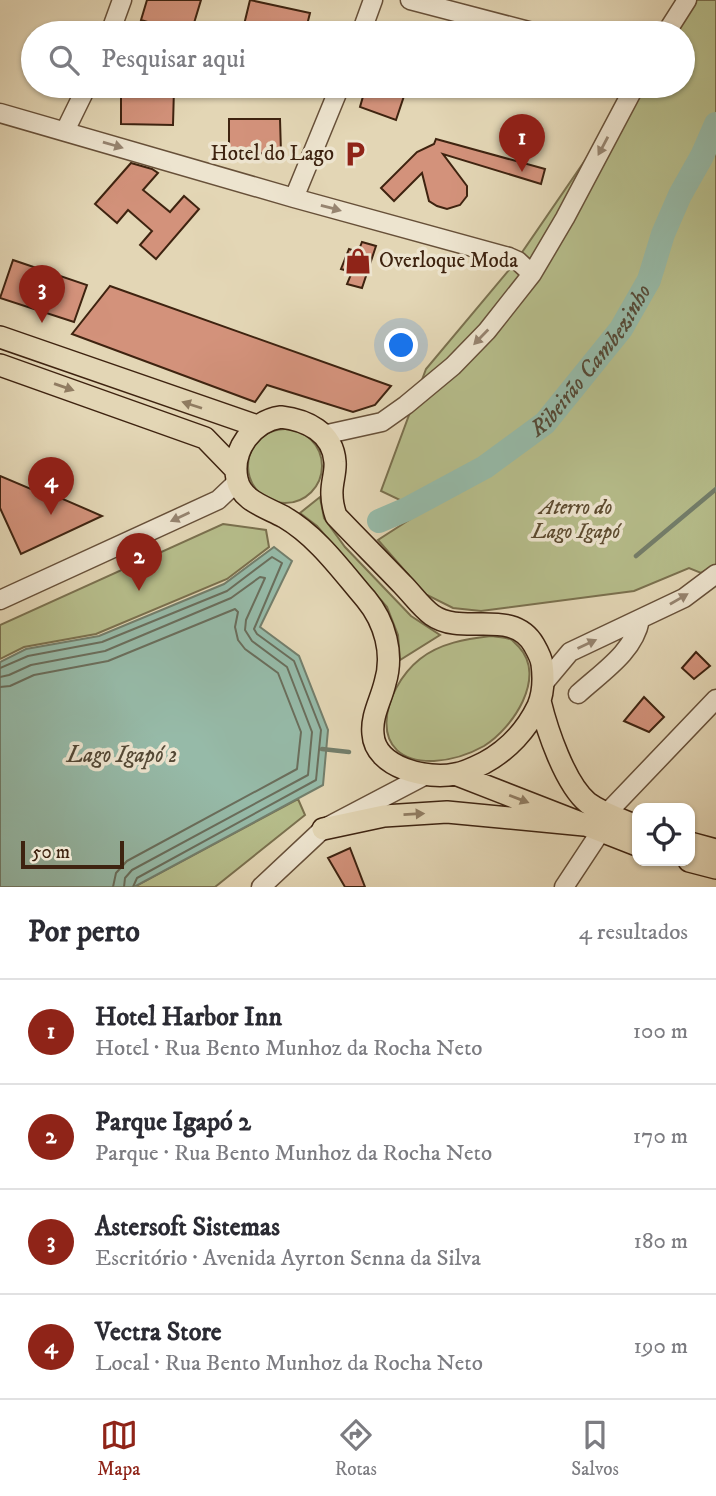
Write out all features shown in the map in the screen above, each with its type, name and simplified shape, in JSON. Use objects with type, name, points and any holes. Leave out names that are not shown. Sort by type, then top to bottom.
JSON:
[{"type":"main road","points":[[0,337],[257,426]]},
{"type":"main road","points":[[0,365],[205,438],[236,475],[245,495],[284,517],[313,538],[376,611],[389,653],[386,682],[377,706],[373,736],[383,755],[400,768],[426,775],[455,774],[485,762],[508,746],[529,723],[542,692]]},
{"type":"main road","points":[[236,475],[246,439],[267,419],[297,419],[312,425],[323,435],[331,447],[335,462],[331,495],[336,516],[433,616],[464,625],[503,624],[518,629],[530,638],[541,658],[542,692],[548,732],[563,767],[597,823]]},
{"type":"main road","points":[[455,774],[597,823],[632,842]]},
{"type":"main road","points":[[323,829],[384,816],[447,812],[632,826]]},
{"type":"main road","points":[[695,844],[716,850]]},
{"type":"main road","points":[[695,863],[716,868]]},
{"type":"street","points":[[114,21],[122,0]]},
{"type":"street","points":[[365,21],[373,0]]},
{"type":"street","points":[[410,0],[490,21]]},
{"type":"street","points":[[674,21],[687,0]]},
{"type":"street","points":[[65,131],[81,98]]},
{"type":"street","points":[[294,198],[335,98]]},
{"type":"street","points":[[323,435],[382,422],[453,366],[487,331],[531,274],[565,218],[629,98]]},
{"type":"street","points":[[0,113],[509,257],[518,261],[531,274]]},
{"type":"street","points":[[0,600],[218,500],[236,475]]},
{"type":"street","points":[[542,692],[570,652],[684,598],[716,574]]},
{"type":"street","points":[[579,694],[630,646],[637,635],[640,620]]},
{"type":"street","points":[[564,887],[597,823],[716,699]]},
{"type":"street","points":[[261,887],[323,829],[426,775]]},
{"type":"green space","name":"Aterro do Lago Igapó","points":[[694,0],[716,0],[716,565],[701,573],[689,568],[634,591],[481,611],[453,608],[425,594],[378,540],[423,511],[381,491],[426,369],[514,264],[628,98],[695,98],[695,21],[679,21]]},
{"type":"green space","points":[[285,429],[306,435],[316,445],[322,466],[316,487],[306,497],[285,503],[264,497],[254,487],[248,466],[254,445],[264,435]]},
{"type":"green space","points":[[320,497],[324,518],[345,547],[411,616],[440,635],[400,660],[398,635],[387,607],[317,526],[300,513]]},
{"type":"green space","points":[[223,524],[266,530],[269,547],[227,579],[96,634],[24,647],[0,659],[0,625]]},
{"type":"green space","points":[[491,636],[512,640],[527,659],[528,687],[523,701],[506,727],[484,746],[454,758],[434,761],[412,758],[397,750],[389,738],[386,722],[396,688],[407,672],[420,659],[445,645]]},
{"type":"green space","points":[[298,799],[305,815],[215,887],[134,887]]},
{"type":"water","name":"Lago Igapó 2","points":[[274,547],[292,561],[260,627],[299,656],[328,730],[323,785],[134,887],[0,887],[0,662],[26,649],[99,636],[224,584]]},
{"type":"building","points":[[147,0],[201,0],[195,21],[141,20]]},
{"type":"building","points":[[250,0],[310,13],[308,21],[245,21]]},
{"type":"building","points":[[121,98],[174,98],[173,125],[121,124]]},
{"type":"building","points":[[363,98],[403,98],[396,120],[360,107]]},
{"type":"building","points":[[229,119],[280,119],[281,153],[229,154]]},
{"type":"building","points":[[436,139],[545,169],[541,184],[443,154],[467,186],[467,196],[460,205],[447,209],[429,201],[422,173],[394,201],[381,188],[417,152],[434,144]]},
{"type":"building","points":[[131,163],[158,173],[143,190],[170,212],[184,196],[199,209],[156,259],[140,245],[152,231],[128,210],[117,223],[95,204]]},
{"type":"building","name":"Overloque Moda","points":[[362,242],[376,246],[362,288],[347,284],[352,272],[341,269],[349,249],[358,252]]},
{"type":"building","points":[[13,260],[87,285],[74,322],[0,298]]},
{"type":"building","points":[[110,286],[391,386],[375,405],[353,412],[267,385],[255,402],[72,334]]},
{"type":"building","points":[[0,476],[102,516],[21,554],[0,508]]},
{"type":"building","points":[[696,652],[710,666],[694,679],[682,668]]},
{"type":"building","points":[[644,697],[664,717],[649,732],[624,721]]},
{"type":"building","points":[[350,848],[365,887],[345,887],[328,858]]},
{"type":"waterway","name":"Ribeirão Cambezinho","points":[[379,521],[485,467],[545,423],[621,329],[649,280],[663,234],[716,124]]},
{"type":"waterway","points":[[636,556],[716,489]]},
{"type":"waterway","points":[[322,749],[349,752]]},
{"type":"place","name":"Hotel do Lago","points":[[355,154]]},
{"type":"place","name":"Hotel Harbor Inn","points":[[522,172]]},
{"type":"place","name":"Overloque Moda","points":[[358,261]]},
{"type":"place","name":"Astersoft Sistemas","points":[[42,323]]},
{"type":"place","name":"Vectra Store","points":[[51,515]]},
{"type":"place","name":"Parque Igapó 2","points":[[139,591]]}]
